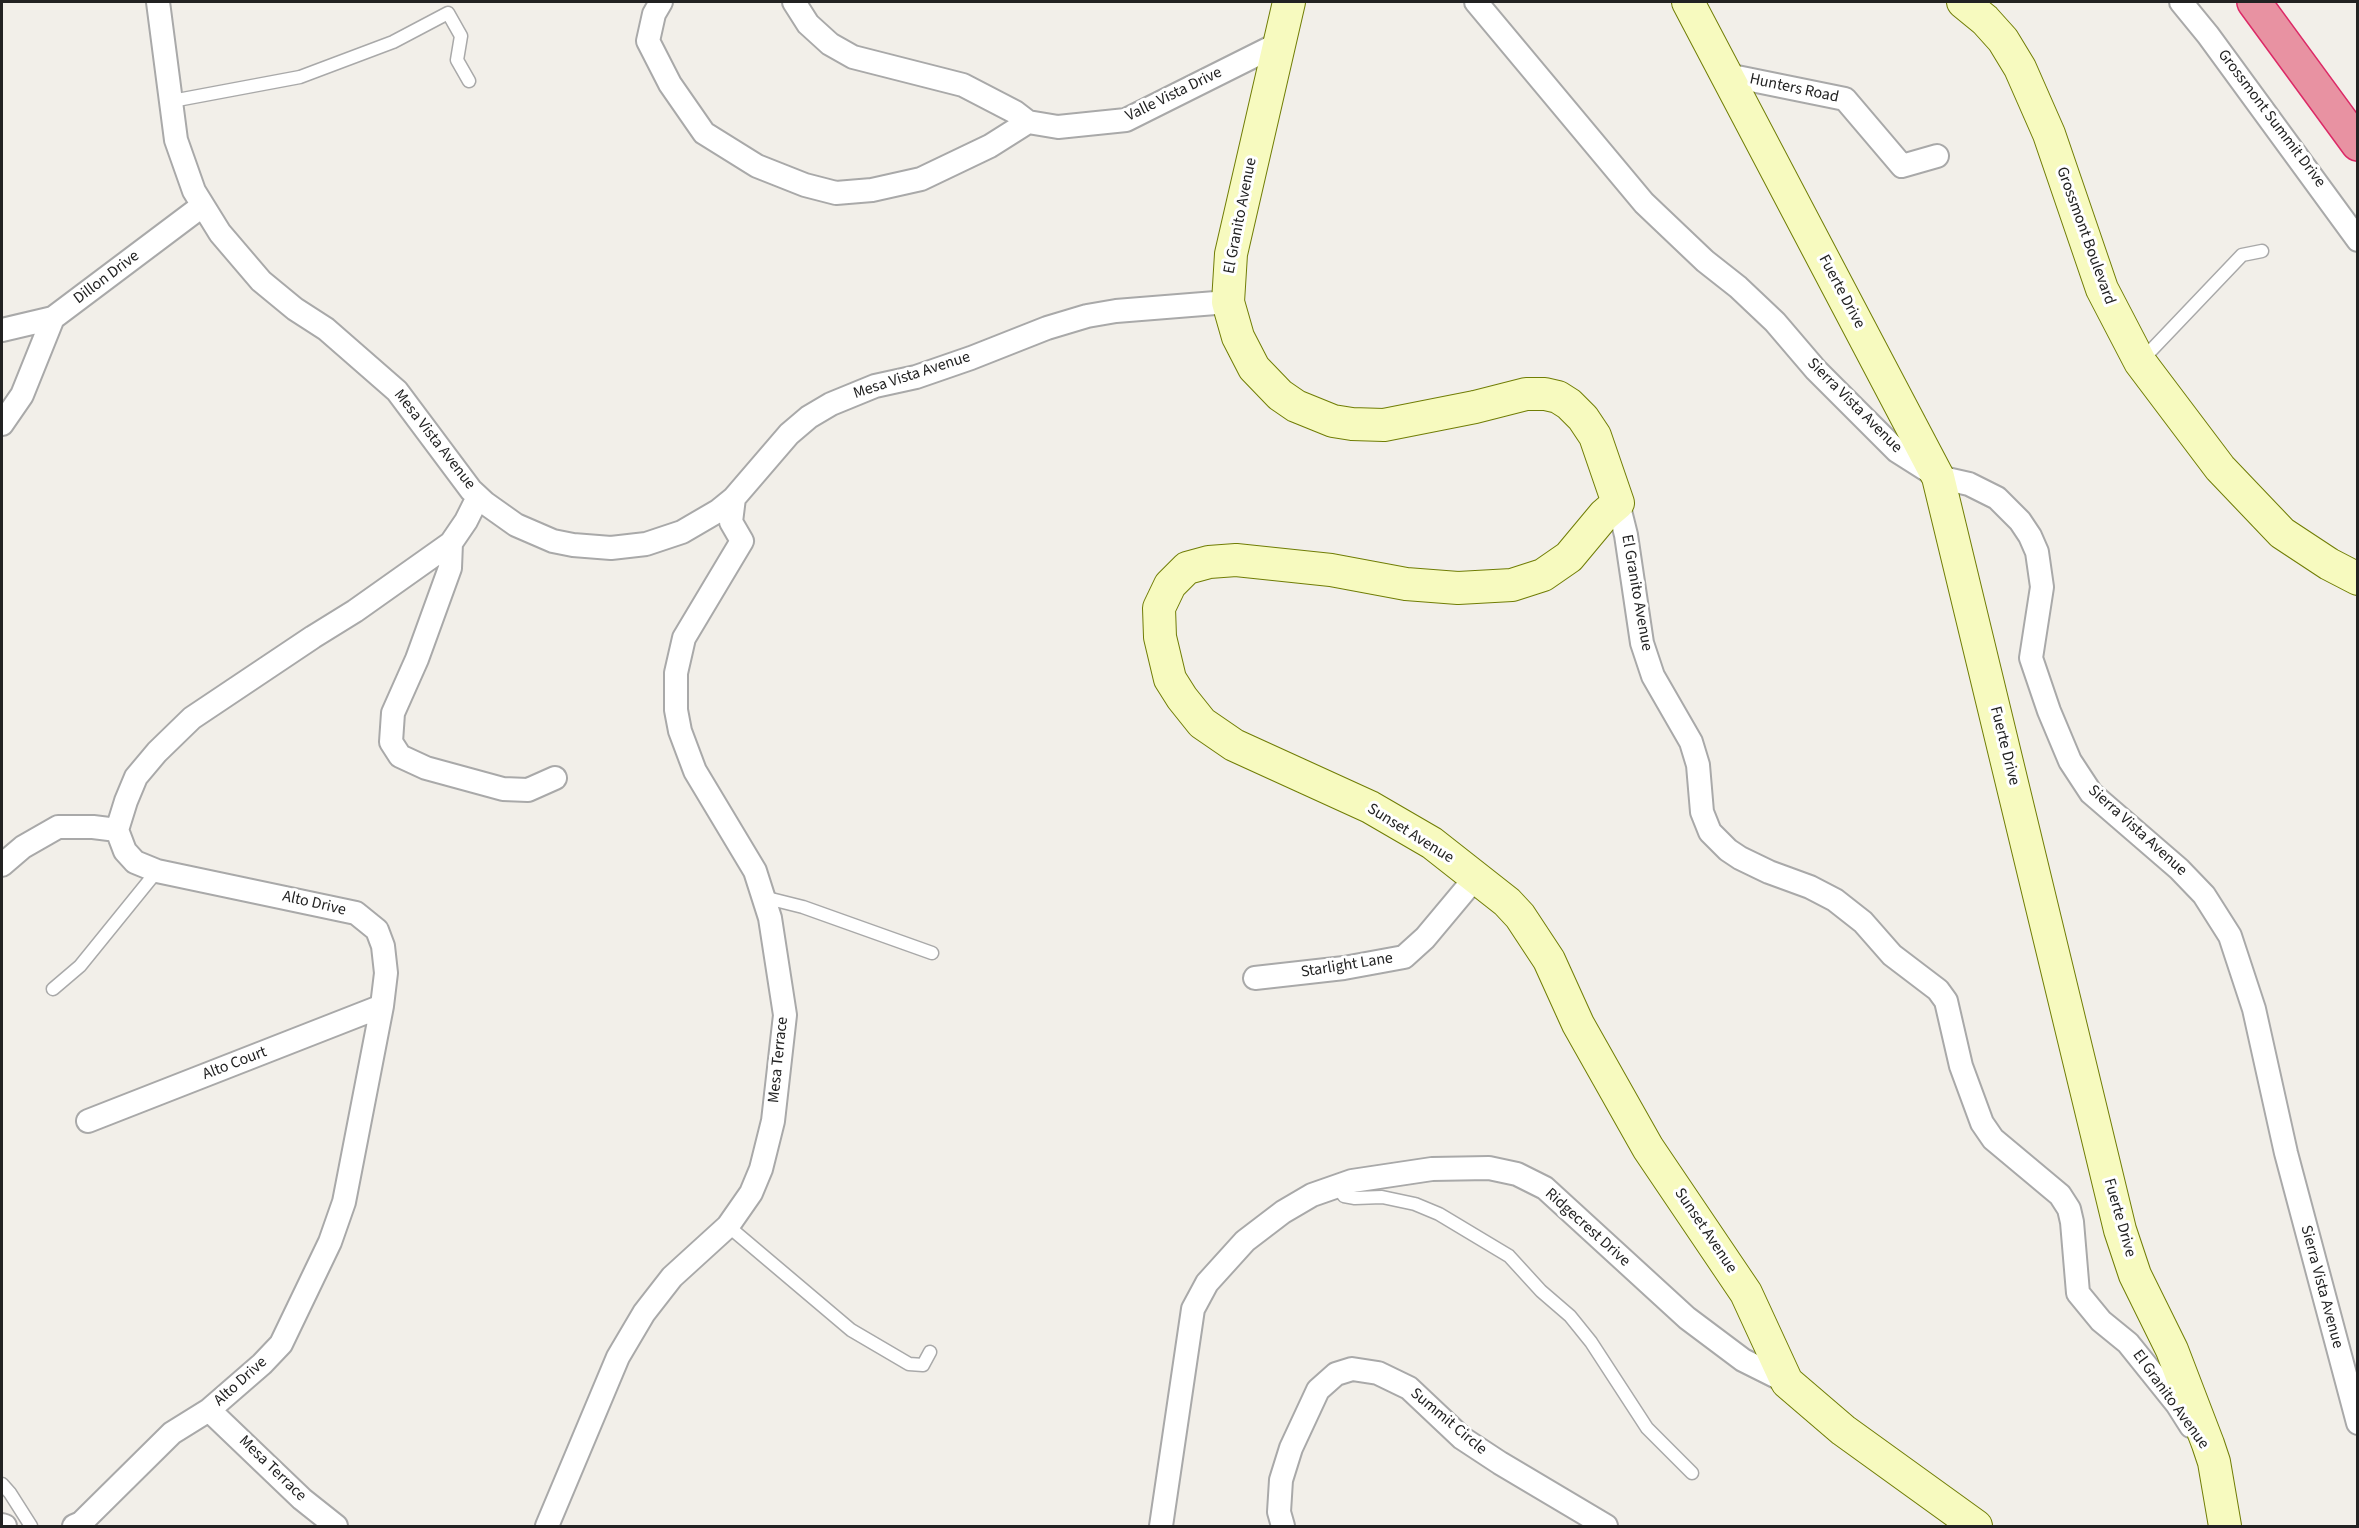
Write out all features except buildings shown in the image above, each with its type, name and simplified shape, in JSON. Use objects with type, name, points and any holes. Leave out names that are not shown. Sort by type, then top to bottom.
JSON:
[{"type":"highway","points":[[2238,2],[2332,109]]},
{"type":"highway","points":[[2254,2],[2358,144]]},
{"type":"street","name":"Mesa Vista Avenue","points":[[158,2],[176,140],[181,159],[202,206],[232,249],[261,281],[295,309],[326,329],[398,391],[478,497],[500,515],[534,534],[573,545],[611,548],[646,544],[682,532],[718,511],[734,498],[789,434],[809,417],[855,393],[895,380],[916,377],[1086,315],[1228,302]]},
{"type":"street","points":[[661,2],[652,20],[648,41],[670,84],[704,133],[757,166],[805,185],[836,193],[872,190],[921,179],[990,146],[1028,122]]},
{"type":"street","name":"Valle Vista Drive","points":[[794,2],[808,24],[830,44],[853,57],[963,85],[1015,112],[1028,122],[1058,128],[1126,120],[1280,43]]},
{"type":"street","name":"El Granito Avenue","points":[[1289,2],[1231,254],[1228,302],[1245,353],[1265,381],[1296,406],[1333,421],[1384,425],[1475,407],[1526,394],[1558,397],[1583,418],[1595,436],[1618,503],[1626,535],[1642,643],[1653,676],[1691,742],[1698,765],[1702,812],[1710,832],[1728,850],[1740,858],[1835,900],[1863,922],[1892,955],[1938,990],[1946,1001],[1961,1066],[1982,1122],[1994,1139],[2060,1195],[2069,1209],[2078,1293],[2101,1321],[2128,1343],[2177,1404],[2214,1462]]},
{"type":"street","name":"Sierra Vista Avenue","points":[[1476,2],[1644,203],[1705,261],[1738,287],[1775,322],[1816,370],[1897,451],[1938,477],[1969,484],[1997,498],[2020,521],[2030,536],[2037,552],[2043,588],[2031,657],[2049,711],[2070,761],[2091,793],[2180,869],[2204,895],[2230,936],[2254,1009],[2286,1154],[2358,1423]]},
{"type":"street","name":"Fuerte Drive","points":[[1688,2],[1938,477],[2120,1230],[2135,1275],[2172,1350],[2214,1462],[2225,1527]]},
{"type":"street","name":"Grossmont Boulevard","points":[[1963,2],[1985,20],[2003,40],[2020,68],[2049,134],[2106,297],[2140,362],[2220,468],[2282,533],[2329,564],[2358,579]]},
{"type":"street","name":"Grossmont Summit Drive","points":[[2181,2],[2216,45],[2358,240]]},
{"type":"street","name":"Hunters Road","points":[[1727,75],[1845,99],[1902,166],[1937,156]]},
{"type":"street","name":"Dillon Drive","points":[[2,330],[53,318],[202,206]]},
{"type":"street","points":[[2,424],[22,395],[53,318]]},
{"type":"street","points":[[2,865],[23,847],[58,827],[93,826],[117,830],[136,777],[157,752],[192,718],[355,611],[451,543],[478,497]]},
{"type":"street","name":"Mesa Terrace","points":[[547,1527],[618,1357],[644,1313],[672,1277],[728,1226],[751,1192],[761,1169],[773,1121],[785,1015],[770,918],[755,871],[695,771],[683,741],[676,710],[676,674],[684,638],[742,541],[731,522],[734,498]]},
{"type":"street","name":"Sunset Avenue","points":[[1618,503],[1604,515],[1569,557],[1543,574],[1512,585],[1458,588],[1406,584],[1331,570],[1236,560],[1209,562],[1187,568],[1170,585],[1159,608],[1160,637],[1170,679],[1202,723],[1234,745],[1370,807],[1432,843],[1507,902],[1520,916],[1549,960],[1578,1024],[1648,1148],[1746,1293],[1787,1382],[1843,1430],[1976,1527]]},
{"type":"street","points":[[451,543],[450,568],[417,659],[393,713],[391,742],[400,756],[426,768],[503,789],[528,790],[555,778]]},
{"type":"street","name":"Alto Drive","points":[[74,1527],[81,1523],[172,1433],[209,1410],[262,1364],[281,1344],[330,1242],[344,1202],[382,1006],[386,972],[383,946],[377,930],[356,913],[157,871],[135,862],[125,851],[117,830]]},
{"type":"street","name":"Starlight Lane","points":[[1254,978],[1344,968],[1404,957],[1425,938],[1476,877]]},
{"type":"street","name":"Alto Court","points":[[88,1121],[382,1006]]},
{"type":"street","name":"Ridgecrest Drive","points":[[1161,1527],[1192,1318],[1207,1283],[1245,1241],[1283,1212],[1312,1195],[1352,1181],[1432,1169],[1489,1168],[1516,1174],[1545,1188],[1687,1318],[1743,1360],[1787,1382]]},
{"type":"street","name":"Summit Circle","points":[[1283,1527],[1279,1512],[1281,1480],[1291,1448],[1318,1390],[1336,1374],[1352,1369],[1378,1373],[1408,1388],[1462,1438],[1606,1527]]},
{"type":"street","name":"Mesa Terrace","points":[[209,1410],[302,1499],[336,1527]]},
{"type":"lane","points":[[172,101],[300,76],[393,42],[448,13],[461,36],[457,60],[469,81]]},
{"type":"lane","points":[[2140,362],[2242,255],[2262,251]]},
{"type":"lane","points":[[53,989],[80,966],[157,871]]},
{"type":"lane","points":[[764,897],[803,906],[932,953]]},
{"type":"lane","points":[[1337,1186],[1344,1196],[1382,1197],[1415,1204],[1439,1214],[1509,1256],[1541,1291],[1570,1316],[1592,1342],[1647,1428],[1692,1473]]},
{"type":"lane","points":[[728,1226],[851,1330],[909,1364],[923,1365],[930,1352]]},
{"type":"lane","points":[[2,1484],[31,1527]]}]
